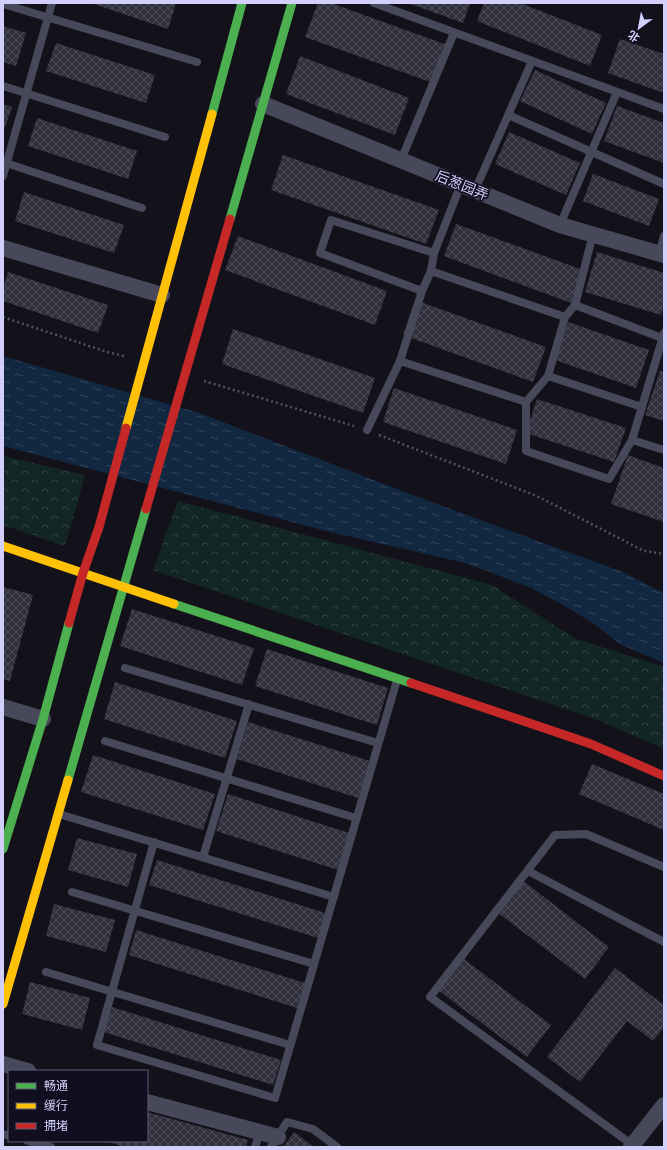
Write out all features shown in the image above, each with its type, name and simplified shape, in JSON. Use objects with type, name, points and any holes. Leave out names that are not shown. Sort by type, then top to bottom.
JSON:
[{"type":"street","points":[[3,849],[43,718],[83,573],[99,526],[242,3]]},
{"type":"street","points":[[3,1004],[292,3]]},
{"type":"street","name":"后葱园弄","points":[[263,104],[560,225],[661,254]]},
{"type":"street","points":[[3,248],[162,295]]},
{"type":"street","points":[[3,546],[591,744],[664,776]]},
{"type":"street","points":[[3,707],[43,718]]},
{"type":"street","points":[[3,1064],[24,1070]]},
{"type":"street","points":[[148,1102],[257,1140],[274,1142]]},
{"type":"street","points":[[633,1146],[664,1105]]},
{"type":"lane","points":[[3,176],[5,163],[52,3]]},
{"type":"lane","points":[[374,3],[664,109]]},
{"type":"lane","points":[[3,4],[197,62]]},
{"type":"lane","points":[[401,160],[454,32]]},
{"type":"lane","points":[[367,430],[400,361],[422,291],[431,271],[434,253],[468,187],[508,115],[532,61]]},
{"type":"lane","points":[[3,86],[165,137]]},
{"type":"lane","points":[[560,225],[617,92]]},
{"type":"lane","points":[[508,115],[664,184]]},
{"type":"lane","points":[[5,163],[142,208]]},
{"type":"lane","points":[[422,291],[320,253],[332,220],[434,253]]},
{"type":"lane","points":[[575,304],[663,335],[662,350],[632,440],[609,479],[526,451],[526,402],[548,376],[565,317],[575,304],[593,234]]},
{"type":"lane","points":[[661,254],[664,236]]},
{"type":"lane","points":[[431,271],[565,317]]},
{"type":"lane","points":[[400,361],[526,402]]},
{"type":"lane","points":[[548,376],[642,407]]},
{"type":"lane","points":[[632,440],[664,450]]},
{"type":"lane","points":[[125,668],[378,743]]},
{"type":"lane","points":[[154,842],[97,1045],[275,1098],[397,679]]},
{"type":"lane","points":[[202,857],[249,704]]},
{"type":"lane","points":[[105,742],[356,818]]},
{"type":"lane","points":[[58,814],[334,897]]},
{"type":"lane","points":[[633,1146],[430,997],[556,835],[586,834],[664,867]]},
{"type":"lane","points":[[528,870],[664,942]]},
{"type":"lane","points":[[72,892],[314,964]]},
{"type":"lane","points":[[46,972],[290,1045]]},
{"type":"lane","points":[[274,1142],[288,1122],[312,1129],[337,1147]]},
{"type":"lane","points":[[32,1142],[51,1147]]},
{"type":"path","points":[[3,317],[107,352],[144,360]]},
{"type":"path","points":[[185,375],[367,430],[537,496],[644,551],[664,554]]},
{"type":"green space","points":[[3,456],[85,475],[65,546],[3,525]]},
{"type":"green space","points":[[178,501],[492,585],[574,638],[664,667],[664,749],[598,720],[153,570]]},
{"type":"water","points":[[3,356],[199,413],[418,497],[623,572],[664,593],[664,663],[620,644],[593,623],[533,589],[461,562],[330,532],[3,446]]},
{"type":"building","points":[[91,3],[176,3],[168,29]]},
{"type":"building","points":[[318,3],[331,3],[447,45],[433,83],[305,37]]},
{"type":"building","points":[[408,3],[470,3],[463,23]]},
{"type":"building","points":[[484,3],[520,3],[602,35],[590,66],[477,21]]},
{"type":"building","points":[[3,26],[26,33],[16,66],[3,62]]},
{"type":"building","points":[[620,39],[664,54],[664,93],[608,73]]},
{"type":"building","points":[[56,43],[155,75],[146,103],[46,71]]},
{"type":"building","points":[[300,56],[409,98],[395,135],[286,94]]},
{"type":"building","points":[[535,70],[606,103],[592,134],[520,101]]},
{"type":"building","points":[[3,104],[12,107],[3,133]]},
{"type":"building","points":[[617,106],[664,123],[664,163],[604,141]]},
{"type":"building","points":[[37,118],[137,151],[128,179],[28,146]]},
{"type":"building","points":[[509,132],[580,163],[566,195],[495,164]]},
{"type":"building","points":[[283,155],[439,210],[426,244],[271,190]]},
{"type":"building","points":[[593,174],[659,199],[649,226],[583,201]]},
{"type":"building","points":[[24,192],[124,225],[114,253],[15,221]]},
{"type":"building","points":[[456,224],[583,270],[571,303],[444,256]]},
{"type":"building","points":[[238,236],[387,291],[375,325],[225,270]]},
{"type":"building","points":[[597,252],[664,273],[664,305],[661,315],[585,292]]},
{"type":"building","points":[[8,272],[108,305],[98,333],[3,301],[3,289]]},
{"type":"building","points":[[415,300],[546,347],[533,382],[403,335]]},
{"type":"building","points":[[568,322],[649,350],[636,388],[555,360]]},
{"type":"building","points":[[233,329],[375,378],[363,413],[222,364]]},
{"type":"building","points":[[660,371],[664,372],[664,421],[645,415]]},
{"type":"building","points":[[394,388],[517,430],[506,464],[383,422]]},
{"type":"building","points":[[537,399],[626,428],[614,462],[526,433]]},
{"type":"building","points":[[628,455],[664,468],[664,522],[611,504]]},
{"type":"building","points":[[3,587],[33,595],[10,681],[3,679]]},
{"type":"building","points":[[132,609],[254,648],[242,685],[120,646]]},
{"type":"building","points":[[267,649],[388,688],[377,725],[255,686]]},
{"type":"building","points":[[115,682],[237,721],[225,758],[104,719]]},
{"type":"building","points":[[248,722],[370,761],[358,798],[237,759]]},
{"type":"building","points":[[93,755],[215,794],[203,830],[81,792]]},
{"type":"building","points":[[592,764],[664,794],[664,830],[579,794]]},
{"type":"building","points":[[228,794],[349,833],[338,870],[216,831]]},
{"type":"building","points":[[77,838],[137,854],[128,887],[68,870]]},
{"type":"building","points":[[157,860],[325,913],[318,938],[149,885]]},
{"type":"building","points":[[522,880],[609,947],[585,979],[497,912]]},
{"type":"building","points":[[54,904],[115,920],[106,952],[46,936]]},
{"type":"building","points":[[136,930],[305,983],[297,1008],[129,955]]},
{"type":"building","points":[[464,959],[551,1025],[527,1057],[439,991]]},
{"type":"building","points":[[615,968],[664,1005],[664,1027],[653,1041],[627,1021],[580,1082],[547,1057]]},
{"type":"building","points":[[30,982],[90,998],[82,1030],[22,1014]]},
{"type":"building","points":[[112,1007],[281,1060],[273,1085],[104,1032]]},
{"type":"building","points":[[148,1112],[248,1140],[246,1147],[125,1147],[108,1142],[148,1142]]},
{"type":"building","points":[[294,1132],[314,1147],[283,1147]]},
{"type":"traffic: fast","points":[[212,114],[242,3]]},
{"type":"traffic: fast","points":[[230,219],[292,3]]},
{"type":"traffic: fast","points":[[68,780],[146,509]]},
{"type":"traffic: fast","points":[[174,604],[411,683]]},
{"type":"traffic: fast","points":[[3,849],[43,719],[69,623]]},
{"type":"traffic: slow","points":[[126,428],[212,114]]},
{"type":"traffic: slow","points":[[3,546],[174,604]]},
{"type":"traffic: slow","points":[[3,1004],[68,780]]},
{"type":"traffic: jam","points":[[146,509],[230,219]]},
{"type":"traffic: jam","points":[[69,623],[83,573],[99,527],[126,428]]},
{"type":"traffic: jam","points":[[411,683],[591,744],[664,776]]}]
